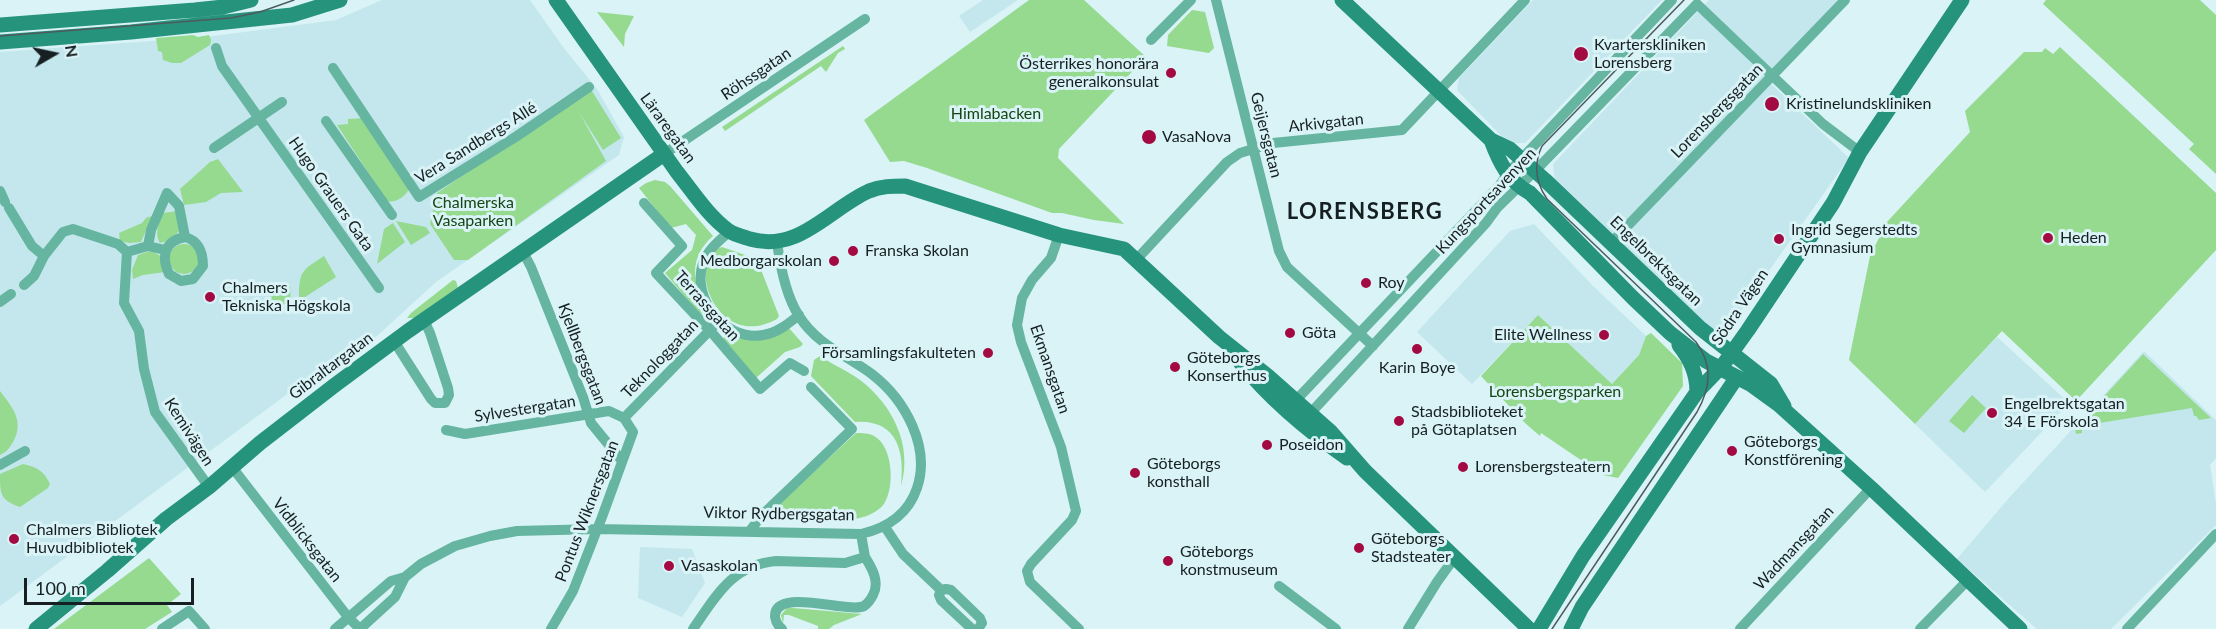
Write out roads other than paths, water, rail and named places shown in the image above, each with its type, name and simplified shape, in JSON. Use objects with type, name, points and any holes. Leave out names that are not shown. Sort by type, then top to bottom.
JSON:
[{"type":"street","points":[[0,25],[195,10],[223,7],[250,0]]},
{"type":"street","points":[[0,42],[292,15],[310,5],[340,0]]},
{"type":"street","name":"Läraregatan","points":[[556,0],[697,197],[730,231],[758,241],[777,242]]},
{"type":"street","points":[[1150,40],[1191,0]]},
{"type":"street","name":"Geijersgatan","points":[[1216,0],[1279,251],[1287,267],[1373,346]]},
{"type":"street","name":"Arkivgatan","points":[[1136,260],[1227,162],[1240,153],[1273,143],[1402,130],[1525,0]]},
{"type":"street","name":"Kungsportsavenyen","points":[[1289,403],[1500,186],[1508,173],[1672,0]]},
{"type":"street","name":"Lorensbergsgatan","points":[[1611,243],[1845,0]]},
{"type":"street","name":"Södra Vägen","points":[[1539,629],[1583,556],[1697,392],[1731,353],[1833,203],[1860,153],[1962,0]]},
{"type":"street","name":"Engelbrektsgatan","points":[[1351,3],[1491,140],[1510,149],[1700,328],[1771,384],[1788,414]]},
{"type":"street","name":"Kungsportsavenyen","points":[[1306,418],[1497,208],[1697,4],[1772,75]]},
{"type":"street","name":"Röhssgatan","points":[[664,153],[865,19]]},
{"type":"street","name":"Hugo Grauers Gata","points":[[216,48],[222,66],[379,288]]},
{"type":"street","name":"Vera Sandbergs Allé","points":[[333,68],[419,198],[589,87]]},
{"type":"street","points":[[1772,75],[1823,124],[1860,153]]},
{"type":"street","points":[[214,148],[282,102]]},
{"type":"street","points":[[326,121],[392,215]]},
{"type":"street","name":"Engelbrektsgatan","points":[[1491,140],[1499,161],[1519,187],[1530,194],[1670,333],[1720,368],[1750,384],[1788,414],[1871,488],[2020,629]]},
{"type":"street","name":"Gibraltargatan","points":[[36,629],[108,571],[151,531],[328,390],[423,320],[664,153]]},
{"type":"street","points":[[777,242],[785,241],[807,231],[870,190],[892,186],[914,188],[1059,235],[1124,249],[1219,337],[1260,386],[1289,403],[1306,418],[1322,441],[1365,471],[1529,629]]},
{"type":"street","points":[[0,191],[32,246],[44,256]]},
{"type":"street","points":[[148,246],[151,230],[167,193],[179,206],[185,237]]},
{"type":"street","name":"Terrassgatan","points":[[644,203],[682,246],[656,273],[710,330],[760,389],[790,363],[804,371]]},
{"type":"street","points":[[24,285],[34,276],[44,256],[63,232],[73,229],[118,244],[127,252],[148,246],[165,250]]},
{"type":"street","name":"Teknologgatan","points":[[730,231],[712,248],[702,269],[701,284],[704,295],[718,321],[735,332],[763,335],[777,331],[799,315]]},
{"type":"street","name":"Ekmansgatan","points":[[1059,235],[1051,258],[1026,289],[1017,325],[1021,342],[1045,401],[1070,476],[1077,507],[1072,520],[1026,571],[1030,582],[1079,629]]},
{"type":"street","points":[[185,237],[192,239],[198,245],[203,258],[202,270],[193,279],[181,281],[171,277],[166,268],[165,250],[169,244],[185,237]]},
{"type":"street","name":"Viktor Rydbergsgatan","points":[[335,629],[391,581],[405,577],[421,564],[476,539],[517,531],[598,529],[861,534],[885,527],[908,504],[919,483],[921,456],[914,430],[898,402],[882,383],[824,344],[799,315],[790,293],[777,242]]},
{"type":"street","name":"Kemivägen","points":[[127,252],[124,303],[139,332],[150,398],[162,422],[209,487]]},
{"type":"street","name":"Kjellbergsgatan","points":[[523,252],[590,414],[591,423],[622,461]]},
{"type":"street","points":[[0,302],[11,294]]},
{"type":"street","points":[[394,341],[431,399],[435,403],[445,403],[449,395],[448,388],[430,333],[423,320]]},
{"type":"street","name":"Teknologgatan","points":[[624,418],[718,321]]},
{"type":"street","name":"Engelbrektsgatan","points":[[1670,333],[1690,360],[1696,378],[1697,392]]},
{"type":"street","points":[[1571,629],[1582,607],[1737,376]]},
{"type":"street","points":[[749,532],[762,515],[852,429],[811,387]]},
{"type":"street","name":"Sylvestergatan","points":[[446,430],[465,434],[609,411],[624,418]]},
{"type":"street","name":"Pontus Wiknersgatan","points":[[550,629],[573,591],[633,432],[624,418]]},
{"type":"street","points":[[0,465],[25,451]]},
{"type":"street","name":"Vidblicksgatan","points":[[232,467],[348,617],[360,629]]},
{"type":"street","name":"Wadmansgatan","points":[[1740,629],[1871,488]]},
{"type":"street","points":[[885,527],[903,554],[941,590]]},
{"type":"street","points":[[782,629],[776,622],[776,615],[784,604],[795,602],[852,607],[863,606],[866,603],[874,593],[876,583],[865,556],[861,534]]},
{"type":"street","points":[[2127,629],[2216,534]]},
{"type":"street","points":[[693,629],[728,582],[746,568],[763,562],[844,562],[865,556]]},
{"type":"street","points":[[1407,629],[1455,557]]},
{"type":"street","name":"Viktor Rydbergsgatan","points":[[360,629],[395,597],[405,577]]},
{"type":"street","points":[[1920,629],[1967,581]]},
{"type":"street","points":[[1279,586],[1336,629]]},
{"type":"street","points":[[941,590],[939,595],[941,600],[972,629]]},
{"type":"street","points":[[941,590],[951,590],[980,618],[982,623],[978,629]]},
{"type":"street","points":[[162,629],[189,611],[205,629]]},
{"type":"tram line","points":[[0,36],[231,18],[260,12],[294,0]]},
{"type":"tram line","points":[[1552,629],[1697,412],[1705,394],[1708,376],[1705,359],[1696,342],[1547,199],[1538,180],[1537,160],[1542,146],[1684,0]]},
{"type":"place","name":"Kvarterskliniken Lorensberg","points":[[1581,54]]},
{"type":"place","name":"Österrikes honorära generalkonsulat","points":[[1171,73]]},
{"type":"place","name":"Kristinelundskliniken","points":[[1772,104]]},
{"type":"place","name":"VasaNova","points":[[1149,137]]},
{"type":"place","name":"Heden","points":[[2048,238]]},
{"type":"place","name":"Ingrid Segerstedts Gymnasium","points":[[1779,239]]},
{"type":"place","name":"Franska Skolan","points":[[853,251]]},
{"type":"place","name":"Medborgarskolan","points":[[834,261]]},
{"type":"place","name":"Roy","points":[[1366,283]]},
{"type":"place","name":"Chalmers Tekniska Högskola","points":[[210,297]]},
{"type":"place","name":"Göta","points":[[1290,333]]},
{"type":"place","name":"Elite Wellness","points":[[1604,335]]},
{"type":"place","name":"Karin Boye","points":[[1417,349]]},
{"type":"place","name":"Församlingsfakulteten","points":[[988,353]]},
{"type":"place","name":"Göteborgs Konserthus","points":[[1175,367]]},
{"type":"place","name":"Engelbrektsgatan 34 E Förskola","points":[[1992,413]]},
{"type":"place","name":"Stadsbiblioteket på Götaplatsen","points":[[1399,421]]},
{"type":"place","name":"Poseidon","points":[[1267,445]]},
{"type":"place","name":"Göteborgs Konstförening","points":[[1732,451]]},
{"type":"place","name":"Lorensbergsteatern","points":[[1463,467]]},
{"type":"place","name":"Göteborgs konsthall","points":[[1135,473]]},
{"type":"place","name":"Chalmers Bibliotek Huvudbibliotek","points":[[14,539]]},
{"type":"place","name":"Göteborgs Stadsteater","points":[[1359,548]]},
{"type":"place","name":"Göteborgs konstmuseum","points":[[1168,561]]},
{"type":"place","name":"Vasaskolan","points":[[669,566]]},
{"type":"district","name":"LORENSBERG","points":[[1365,212]]},
{"type":"park label","name":"Himlabacken","points":[[996,114]]},
{"type":"park label","name":"Chalmerska Vasaparken","points":[[473,212]]},
{"type":"park label","name":"Lorensbergsparken","points":[[1555,392]]}]
